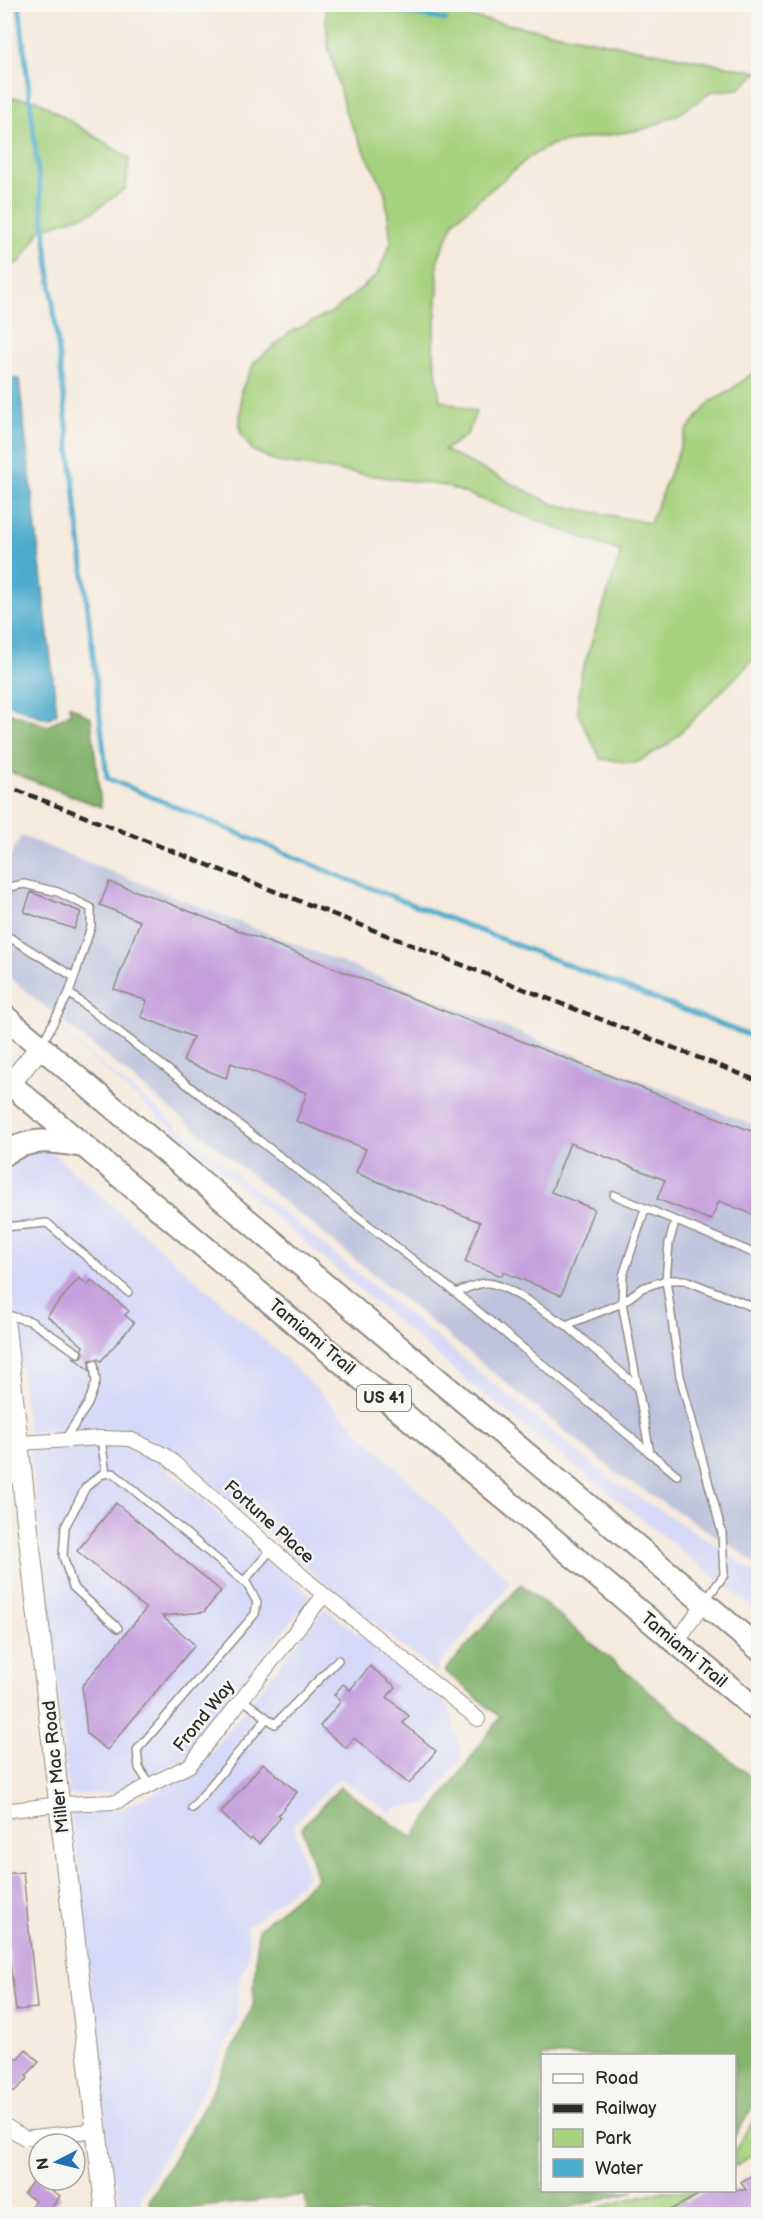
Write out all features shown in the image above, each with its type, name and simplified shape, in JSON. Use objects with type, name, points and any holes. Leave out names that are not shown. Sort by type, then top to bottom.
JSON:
[{"type":"main road","name":"US 41","points":[[4,1016],[759,1648]]},
{"type":"main road","name":"Tamiami Trail","points":[[6,1085],[85,1146],[759,1711]]},
{"type":"main road","points":[[4,1154],[17,1146],[36,1141],[54,1141],[85,1146]]},
{"type":"street","points":[[6,1085],[41,1046]]},
{"type":"street","name":"Miller Mac Road","points":[[4,1317],[12,1443],[60,1804],[106,2214]]},
{"type":"street","name":"Fortune Place","points":[[12,1443],[65,1439],[130,1439],[165,1455],[324,1595],[478,1719]]},
{"type":"street","name":"Frond Way","points":[[4,1811],[60,1804],[116,1802],[190,1765],[324,1595]]},
{"type":"street","points":[[676,1643],[704,1603]]},
{"type":"street","points":[[4,2125],[25,2139],[97,2130]]},
{"type":"lane","points":[[4,896],[9,887],[24,884],[58,892],[91,908],[92,927],[69,993],[41,1046]]},
{"type":"lane","points":[[4,934],[74,976]]},
{"type":"lane","points":[[69,993],[456,1293],[677,1475]]},
{"type":"lane","points":[[615,1195],[675,1222],[759,1255]]},
{"type":"lane","points":[[645,1209],[623,1276],[622,1303],[650,1454]]},
{"type":"lane","points":[[4,1227],[47,1222],[128,1292]]},
{"type":"lane","points":[[675,1222],[669,1243],[666,1280],[680,1376],[722,1533],[724,1575],[704,1603]]},
{"type":"lane","points":[[566,1325],[622,1303],[642,1288],[666,1280],[685,1280],[753,1307]]},
{"type":"lane","points":[[456,1293],[472,1286],[488,1283],[502,1286],[566,1325],[638,1387]]},
{"type":"lane","points":[[4,1317],[30,1321],[78,1353]]},
{"type":"lane","points":[[65,1439],[88,1404],[96,1382],[94,1364]]},
{"type":"lane","points":[[100,1438],[106,1474]]},
{"type":"lane","points":[[118,1628],[73,1587],[63,1556],[66,1527],[86,1487],[102,1474],[113,1473],[244,1581],[257,1602],[255,1614],[137,1750],[139,1768],[150,1785]]},
{"type":"lane","points":[[244,1581],[272,1549]]},
{"type":"lane","points":[[242,1699],[275,1724],[338,1660]]},
{"type":"lane","points":[[192,1808],[267,1718]]},
{"type":"shaded area","points":[[21,836],[758,1127],[758,1566],[735,1548],[619,1475],[5,974],[5,866]]},
{"type":"shaded area","points":[[20,998],[613,1481],[730,1554],[758,1576],[758,1611],[468,1382]]},
{"type":"shaded area","points":[[48,1149],[287,1360],[512,1583],[487,1611],[476,1615],[468,1632],[438,1666],[437,1674],[330,1588],[170,1447],[130,1431],[100,1429],[28,1432],[5,1230],[4,1168],[21,1153]]},
{"type":"shaded area","points":[[127,1448],[159,1462],[311,1596],[183,1759],[114,1793],[69,1795],[30,1450]]},
{"type":"shaded area","points":[[325,1608],[449,1707],[462,1756],[428,1804],[395,1808],[390,1813],[345,1781],[338,1779],[294,1824],[308,1877],[253,1923],[247,1925],[248,1962],[240,1974],[237,2012],[239,2017],[198,2100],[141,2197],[141,2210],[120,2213],[116,2178],[112,2180],[71,1812],[121,1809],[194,1773]]},
{"type":"green space","points":[[325,5],[408,5],[758,72],[739,89],[713,91],[679,114],[645,129],[553,144],[531,156],[455,220],[437,261],[438,289],[433,347],[440,400],[476,412],[467,435],[444,450],[553,504],[650,523],[687,430],[710,402],[728,392],[758,369],[758,655],[669,744],[636,763],[601,759],[578,714],[580,678],[621,552],[446,486],[277,462],[252,450],[240,431],[241,391],[254,363],[289,333],[334,311],[377,275],[391,242],[385,192],[346,114],[328,45]]},
{"type":"green space","points":[[4,97],[37,100],[129,158],[126,188],[91,213],[41,229],[20,262],[5,268]]},
{"type":"green space","points":[[69,705],[91,718],[101,807],[5,770],[5,711],[48,726],[70,713]]},
{"type":"green space","points":[[521,1584],[758,1783],[758,2089],[751,2110],[736,2134],[736,2054],[541,2054],[541,2192],[630,2192],[560,2210],[556,2214],[307,2214],[305,2195],[150,2213],[149,2201],[206,2103],[253,2006],[258,1929],[317,1879],[302,1827],[340,1787],[413,1838],[500,1717],[445,1671]]},
{"type":"green space","points":[[758,2113],[758,2150],[736,2165],[736,2148]]},
{"type":"green space","points":[[656,2192],[696,2192],[663,2214],[573,2214]]},
{"type":"water","points":[[5,378],[19,379],[57,713],[47,719],[5,703]]},
{"type":"building","points":[[109,882],[759,1134],[759,1217],[719,1201],[711,1220],[657,1199],[665,1180],[570,1143],[551,1192],[594,1209],[561,1295],[503,1272],[502,1276],[465,1262],[480,1222],[356,1173],[366,1149],[296,1121],[307,1093],[231,1063],[226,1078],[183,1061],[193,1037],[141,1017],[147,1001],[114,989],[140,921],[100,905]]},
{"type":"building","points":[[31,892],[81,912],[74,929],[24,912]]},
{"type":"building","points":[[79,1278],[88,1285],[91,1280],[116,1300],[129,1311],[125,1315],[134,1323],[101,1361],[90,1360],[89,1370],[74,1358],[82,1357],[83,1346],[47,1316]]},
{"type":"building","points":[[116,1503],[221,1591],[204,1612],[162,1616],[195,1645],[107,1750],[87,1734],[82,1686],[146,1609],[77,1551]]},
{"type":"building","points":[[370,1666],[396,1687],[387,1697],[409,1716],[403,1723],[436,1751],[409,1784],[354,1738],[346,1748],[320,1726],[341,1701],[334,1695],[343,1684],[350,1690]]},
{"type":"building","points":[[263,1763],[297,1792],[278,1815],[281,1817],[259,1844],[252,1838],[250,1840],[221,1813]]},
{"type":"building","points":[[23,1872],[37,2008],[16,2010],[8,1946],[4,1947],[4,1874]]},
{"type":"building","points":[[4,2047],[17,2059],[26,2049],[39,2062],[14,2092],[4,2083]]},
{"type":"building","points":[[759,2171],[759,2214],[662,2214],[704,2192],[746,2190],[741,2182]]},
{"type":"building","points":[[27,2189],[27,2192],[54,2192],[60,2196],[47,2214],[41,2214],[30,2207],[35,2201],[24,2193]]},
{"type":"waterway","points":[[19,4],[107,778],[337,875],[758,1039]]},
{"type":"waterway","points":[[356,4],[446,20]]},
{"type":"railway","points":[[4,785],[758,1081]]}]
